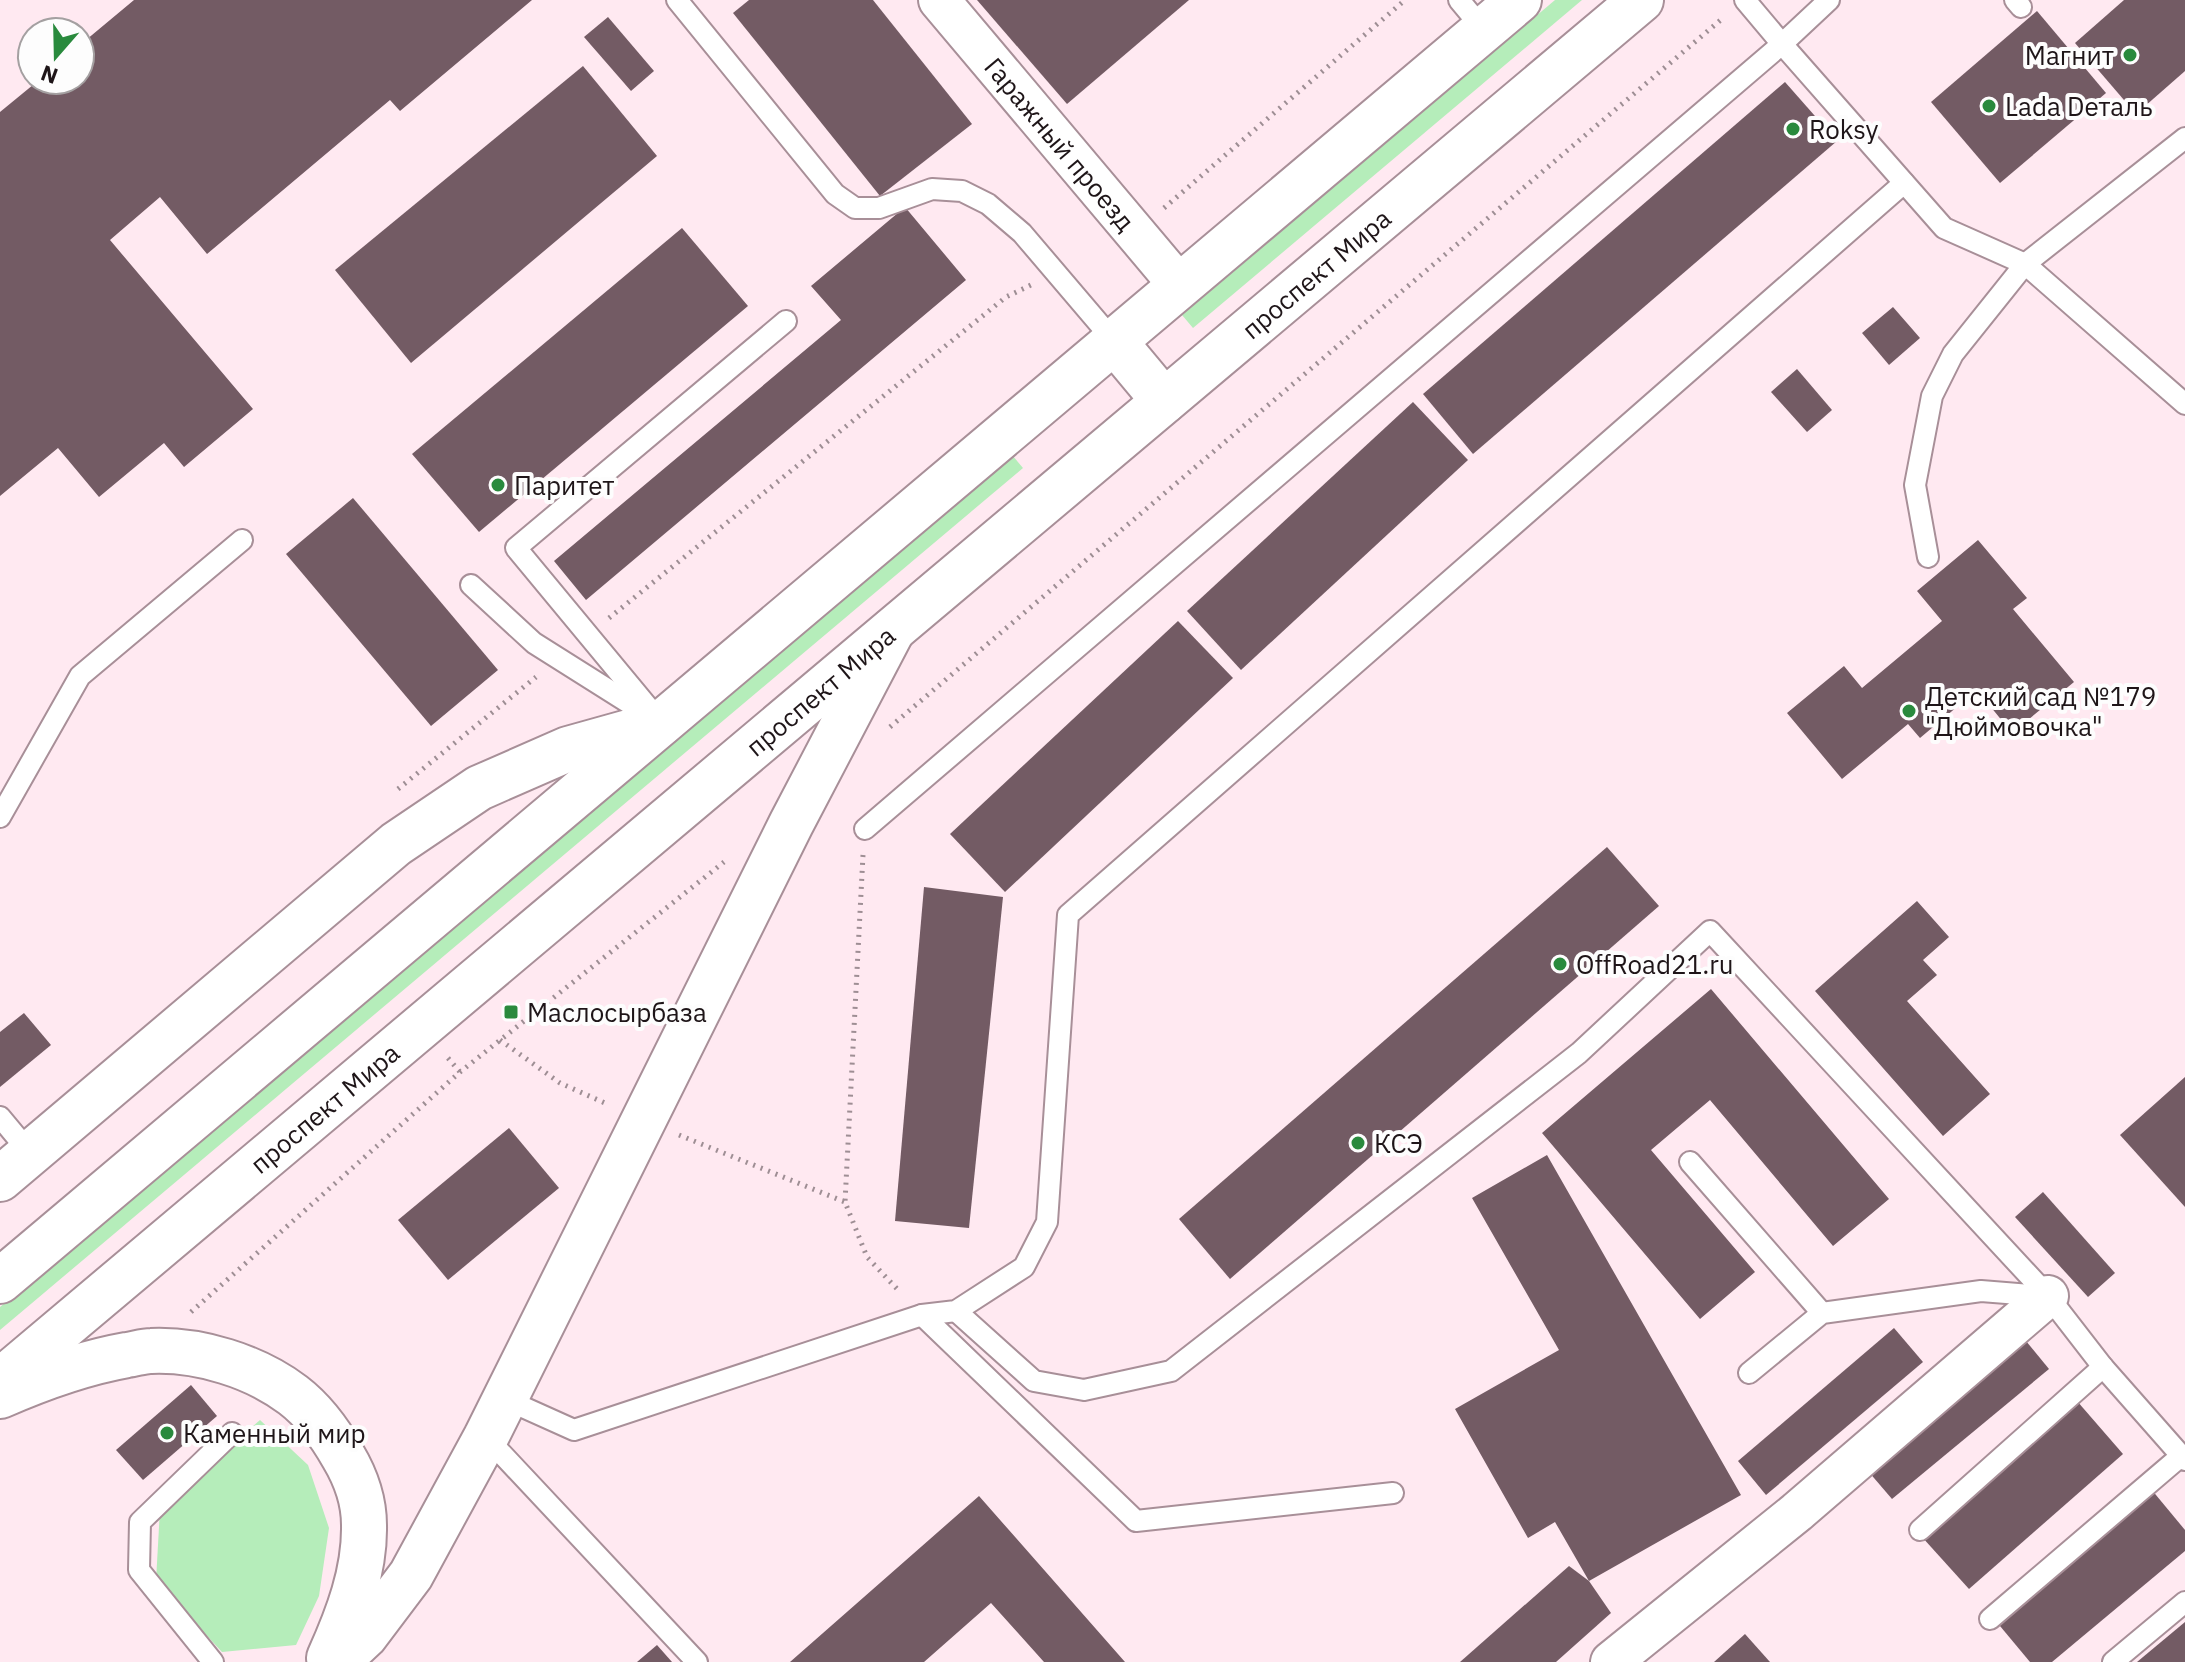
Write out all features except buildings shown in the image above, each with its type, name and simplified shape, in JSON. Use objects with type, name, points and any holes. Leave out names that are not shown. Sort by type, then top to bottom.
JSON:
[{"type":"main road","points":[[0,1281],[1180,286],[1471,15],[1519,0]]},
{"type":"main road","name":"проспект Мира","points":[[0,1381],[1641,0]]},
{"type":"main road","points":[[1114,341],[1164,401]]},
{"type":"main road","points":[[337,1662],[365,1636],[411,1575],[486,1437],[791,824],[892,631]]},
{"type":"main road","points":[[15,1166],[396,844],[479,788],[568,749],[661,723]]},
{"type":"main road","points":[[0,1396],[92,1361],[150,1351],[208,1356],[252,1371],[294,1395],[328,1431],[354,1474],[364,1523],[361,1570],[343,1626],[327,1662]]},
{"type":"street","name":"Гаражный проезд","points":[[939,0],[1180,286]]},
{"type":"street","points":[[1611,1662],[1797,1512],[2048,1296]]},
{"type":"lane","points":[[677,0],[835,194],[855,208],[879,208],[932,189],[962,191],[988,204],[1022,233],[1114,341]]},
{"type":"lane","points":[[1745,0],[1944,228],[2025,264],[2185,404]]},
{"type":"lane","points":[[865,829],[1782,44],[1829,0]]},
{"type":"lane","points":[[1928,557],[1915,485],[1932,396],[1953,354],[2025,264],[2185,138]]},
{"type":"lane","points":[[505,1399],[574,1430],[922,1315],[956,1311],[1024,1267],[1047,1222],[1068,915],[1904,183]]},
{"type":"lane","points":[[661,723],[516,548],[786,321]]},
{"type":"lane","points":[[0,817],[80,676],[242,540]]},
{"type":"lane","points":[[471,585],[534,643],[661,723]]},
{"type":"lane","points":[[956,1311],[1034,1381],[1084,1390],[1171,1371],[1579,1053],[1710,931],[2048,1296],[2103,1367],[2183,1458],[1990,1619]]},
{"type":"lane","points":[[0,1117],[15,1166]]},
{"type":"lane","points":[[1690,1162],[1822,1313]]},
{"type":"lane","points":[[1749,1373],[1822,1313],[1981,1291],[2048,1296]]},
{"type":"lane","points":[[922,1315],[1136,1521],[1393,1493]]},
{"type":"lane","points":[[1920,1530],[2103,1367]]},
{"type":"lane","points":[[213,1662],[139,1570],[140,1522],[232,1433]]},
{"type":"lane","points":[[486,1437],[697,1662]]},
{"type":"lane","points":[[2113,1662],[2185,1602]]},
{"type":"path","points":[[1134,233],[1405,0]]},
{"type":"path","points":[[885,731],[1726,16]]},
{"type":"path","points":[[589,634],[1006,297],[1055,273]]},
{"type":"path","points":[[389,797],[559,658]]},
{"type":"path","points":[[865,829],[845,1202],[867,1257],[922,1315]]},
{"type":"path","points":[[189,1313],[460,1072],[727,860]]},
{"type":"path","points":[[441,1049],[460,1072]]},
{"type":"green space","points":[[1555,0],[1582,0],[1193,328],[1182,315]]},
{"type":"green space","points":[[1012,455],[1023,468],[0,1330],[0,1307]]},
{"type":"green space","points":[[260,1420],[308,1465],[329,1528],[319,1596],[296,1645],[222,1652],[156,1581],[160,1509]]},
{"type":"place","name":"Магнит","points":[[2130,55]]},
{"type":"place","name":"Lada Dеталь","points":[[1989,106]]},
{"type":"place","name":"Roksy","points":[[1793,129]]},
{"type":"place","name":"Паритет","points":[[498,485]]},
{"type":"place","name":"Детский сад №179 \"Дюймовочка\"","points":[[1909,711]]},
{"type":"place","name":"OffRoad21.ru","points":[[1560,964]]},
{"type":"place","name":"Маслосырбаза","points":[[511,1012]]},
{"type":"place","name":"КСЭ","points":[[1358,1143]]},
{"type":"place","name":"Каменный мир","points":[[167,1433]]}]
